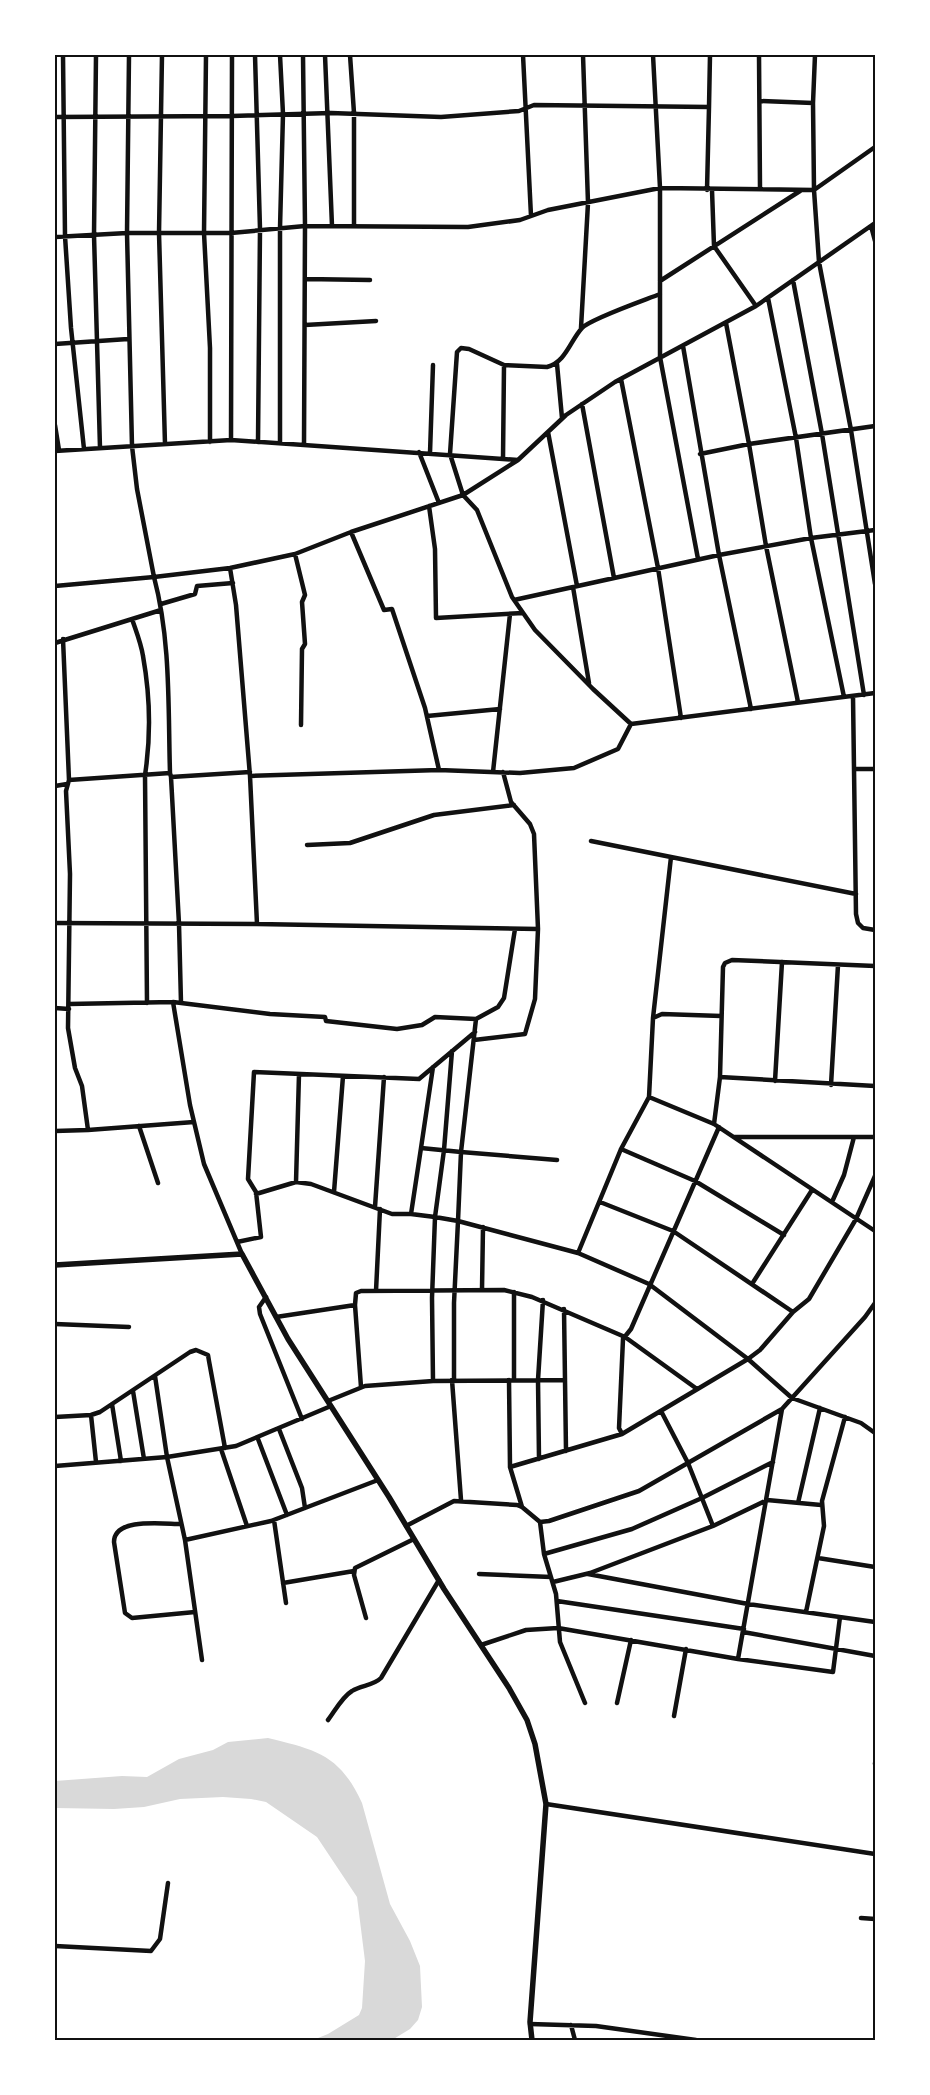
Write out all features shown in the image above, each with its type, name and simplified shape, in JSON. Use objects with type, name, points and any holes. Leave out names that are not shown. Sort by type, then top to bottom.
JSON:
[{"type":"street","points":[[63,55],[65,236],[72,343],[84,449]]},
{"type":"street","points":[[96,55],[94,235],[100,448]]},
{"type":"street","points":[[129,55],[127,233],[132,446],[137,489],[161,604],[167,669],[181,1003]]},
{"type":"street","points":[[162,55],[159,233],[165,444]]},
{"type":"street","points":[[206,55],[204,233],[210,348],[210,442]]},
{"type":"street","points":[[231,440],[232,55]]},
{"type":"street","points":[[254,55],[260,229],[258,442]]},
{"type":"street","points":[[280,55],[283,114],[280,228],[280,443]]},
{"type":"street","points":[[303,55],[306,226],[304,445]]},
{"type":"street","points":[[325,55],[332,226]]},
{"type":"street","points":[[350,55],[354,114],[354,226]]},
{"type":"street","points":[[523,55],[531,216]]},
{"type":"street","points":[[581,329],[588,203],[583,55]]},
{"type":"street","points":[[653,55],[660,188],[660,358],[698,559]]},
{"type":"street","points":[[710,55],[710,190],[714,246],[756,306]]},
{"type":"street","points":[[759,55],[760,189]]},
{"type":"street","points":[[814,55],[814,190],[819,262],[851,430],[875,584]]},
{"type":"street","points":[[760,102],[813,103]]},
{"type":"street","points":[[55,117],[232,116],[327,113],[441,117],[519,111],[534,106],[709,107]]},
{"type":"street","points":[[55,237],[127,233],[231,232],[306,226],[468,227],[520,220],[548,210],[660,188],[814,190],[875,147]]},
{"type":"street","points":[[660,280],[800,190]]},
{"type":"street","points":[[55,586],[230,568],[295,554],[351,532],[463,495],[518,460],[562,418],[582,404],[621,379],[756,306],[873,224],[875,241]]},
{"type":"street","points":[[305,279],[370,280]]},
{"type":"street","points":[[793,280],[822,434],[864,695]]},
{"type":"street","points":[[660,294],[590,322],[581,329],[557,364],[547,367],[504,365],[469,349],[460,348],[457,352],[450,454],[463,495],[477,510],[514,600],[535,630],[589,685],[631,724],[875,693]]},
{"type":"street","points":[[768,298],[796,438],[811,538],[844,697]]},
{"type":"street","points":[[305,325],[376,321]]},
{"type":"street","points":[[726,323],[766,546],[798,702]]},
{"type":"street","points":[[55,344],[128,339]]},
{"type":"street","points":[[683,346],[701,449],[700,454],[751,709]]},
{"type":"street","points":[[557,364],[562,418]]},
{"type":"street","points":[[430,453],[434,365]]},
{"type":"street","points":[[504,365],[504,458]]},
{"type":"street","points":[[621,379],[658,568],[681,718]]},
{"type":"street","points":[[582,404],[614,578]]},
{"type":"street","points":[[55,425],[57,451],[231,440],[518,460]]},
{"type":"street","points":[[700,454],[749,444],[875,426]]},
{"type":"street","points":[[548,432],[575,586],[589,685]]},
{"type":"street","points":[[418,452],[439,503]]},
{"type":"street","points":[[429,506],[435,549],[436,618],[523,613]]},
{"type":"street","points":[[514,600],[719,554],[811,538],[875,530]]},
{"type":"street","points":[[351,532],[384,610],[392,609],[427,716],[439,770]]},
{"type":"street","points":[[295,554],[305,595],[302,602],[304,644],[302,649],[301,725]]},
{"type":"street","points":[[230,568],[236,605],[250,774],[257,924]]},
{"type":"street","points":[[161,604],[194,594],[198,586],[233,583]]},
{"type":"street","points":[[55,643],[161,610]]},
{"type":"street","points":[[493,772],[510,614]]},
{"type":"street","points":[[132,619],[143,656],[149,716],[145,775],[147,1003]]},
{"type":"street","points":[[63,639],[68,782],[66,791],[70,874],[68,1028],[75,1068],[82,1086],[88,1130]]},
{"type":"street","points":[[853,696],[858,923],[862,928],[875,930]]},
{"type":"street","points":[[427,716],[500,709]]},
{"type":"street","points":[[55,786],[68,782],[145,775],[439,770],[520,773],[574,768],[618,749],[631,724]]},
{"type":"street","points":[[854,769],[875,768]]},
{"type":"street","points":[[474,1040],[525,1034],[535,1000],[538,929],[534,834],[530,824],[509,797],[504,772]]},
{"type":"street","points":[[307,845],[350,843],[434,814],[514,805]]},
{"type":"street","points":[[591,840],[856,894]]},
{"type":"street","points":[[578,1253],[621,1149],[649,1097],[653,1018],[671,857]]},
{"type":"street","points":[[55,923],[257,924],[538,929]]},
{"type":"street","points":[[55,1008],[173,1002],[270,1014],[325,1017],[326,1021],[397,1029],[422,1025],[435,1017],[476,1019],[498,1007],[504,998],[516,929]]},
{"type":"street","points":[[714,1124],[720,1077],[723,967],[725,963],[732,960],[875,966]]},
{"type":"street","points":[[774,1081],[782,962]]},
{"type":"street","points":[[832,1084],[838,965]]},
{"type":"street","points":[[173,1002],[194,1122],[204,1164],[242,1254],[276,1317],[527,1720],[535,1744],[546,1804],[530,2024],[532,2040]]},
{"type":"street","points":[[653,1018],[662,1014],[722,1016]]},
{"type":"street","points":[[461,1500],[453,1380],[455,1290],[461,1152],[476,1019]]},
{"type":"street","points":[[237,1242],[261,1237],[256,1194],[248,1179],[254,1072],[419,1079],[474,1032]]},
{"type":"street","points":[[433,1380],[432,1291],[435,1218],[444,1150],[452,1051]]},
{"type":"street","points":[[411,1214],[433,1067]]},
{"type":"street","points":[[296,1182],[299,1074]]},
{"type":"street","points":[[334,1192],[343,1076]]},
{"type":"street","points":[[376,1291],[377,1208],[384,1077]]},
{"type":"street","points":[[720,1077],[875,1086]]},
{"type":"street","points":[[649,1097],[714,1124],[875,1231]]},
{"type":"street","points":[[55,1131],[194,1122]]},
{"type":"street","points":[[140,1126],[158,1183]]},
{"type":"street","points":[[622,1434],[619,1428],[623,1339],[631,1329],[719,1127]]},
{"type":"street","points":[[732,1137],[875,1137]]},
{"type":"street","points":[[832,1202],[844,1175],[854,1137]]},
{"type":"street","points":[[421,1148],[558,1160]]},
{"type":"street","points":[[621,1149],[695,1181],[784,1235]]},
{"type":"street","points":[[510,1467],[622,1434],[760,1350],[794,1312],[809,1299],[856,1219],[875,1176]]},
{"type":"street","points":[[256,1194],[296,1182],[311,1184],[392,1214],[411,1214],[458,1221],[578,1253],[649,1284],[748,1359],[792,1398],[860,1423],[875,1433]]},
{"type":"street","points":[[752,1284],[812,1190]]},
{"type":"street","points":[[600,1202],[673,1231],[794,1312]]},
{"type":"street","points":[[482,1290],[483,1227]]},
{"type":"street","points":[[55,1265],[242,1254]]},
{"type":"street","points":[[361,1387],[355,1305],[356,1294],[360,1291],[504,1290],[543,1300],[625,1337],[697,1389]]},
{"type":"street","points":[[514,1292],[510,1467],[522,1507]]},
{"type":"street","points":[[266,1297],[259,1308],[260,1314],[302,1419]]},
{"type":"street","points":[[539,1459],[538,1380],[543,1300]]},
{"type":"street","points":[[540,1522],[549,1521],[639,1491],[782,1409],[865,1317],[875,1303]]},
{"type":"street","points":[[276,1317],[355,1305]]},
{"type":"street","points":[[564,1309],[566,1451]]},
{"type":"street","points":[[55,1324],[129,1327]]},
{"type":"street","points":[[55,1417],[91,1415],[100,1412],[190,1352],[196,1350],[208,1355],[223,1448],[247,1526]]},
{"type":"street","points":[[155,1376],[167,1457],[185,1540],[202,1660]]},
{"type":"street","points":[[55,1466],[167,1457],[246,1444],[302,1419],[361,1387],[433,1380],[565,1380]]},
{"type":"street","points":[[133,1390],[144,1459]]},
{"type":"street","points":[[112,1404],[121,1461]]},
{"type":"street","points":[[798,1503],[820,1408]]},
{"type":"street","points":[[738,1659],[782,1409]]},
{"type":"street","points":[[661,1410],[688,1463],[713,1526]]},
{"type":"street","points":[[91,1415],[96,1462]]},
{"type":"street","points":[[806,1612],[825,1521],[821,1505],[845,1417]]},
{"type":"street","points":[[279,1429],[302,1488],[305,1508]]},
{"type":"street","points":[[258,1438],[287,1515]]},
{"type":"street","points":[[544,1554],[627,1531],[702,1498],[773,1462]]},
{"type":"street","points":[[185,1540],[274,1520],[378,1480]]},
{"type":"street","points":[[406,1526],[447,1503],[461,1500],[522,1507],[540,1522],[544,1554],[557,1601],[561,1647],[585,1703]]},
{"type":"street","points":[[479,1574],[552,1579],[588,1574],[713,1526],[767,1500],[821,1505]]},
{"type":"street","points":[[274,1520],[286,1604]]},
{"type":"street","points":[[181,1524],[134,1524],[118,1530],[114,1534],[120,1586],[125,1613],[129,1618],[195,1612]]},
{"type":"street","points":[[366,1618],[354,1572],[356,1567],[414,1539]]},
{"type":"street","points":[[818,1558],[875,1567]]},
{"type":"street","points":[[283,1583],[354,1572]]},
{"type":"street","points":[[588,1574],[748,1604],[875,1622]]},
{"type":"street","points":[[328,1720],[352,1690],[377,1682],[381,1678],[439,1580]]},
{"type":"street","points":[[557,1601],[744,1630],[875,1656]]},
{"type":"street","points":[[481,1645],[530,1629],[558,1628],[738,1659],[832,1672],[840,1617]]},
{"type":"street","points":[[617,1703],[631,1640]]},
{"type":"street","points":[[674,1716],[686,1649]]},
{"type":"street","points":[[546,1804],[875,1854]]},
{"type":"street","points":[[55,1946],[152,1951],[160,1939],[168,1883]]},
{"type":"street","points":[[862,1918],[875,1919]]},
{"type":"street","points":[[530,2024],[596,2026],[696,2040]]},
{"type":"street","points":[[571,2025],[575,2040]]},
{"type":"shaded area","points":[[268,1738],[300,1746],[325,1757],[345,1774],[362,1803],[390,1904],[410,1941],[420,1966],[422,2007],[418,2020],[410,2029],[392,2040],[313,2040],[328,2034],[359,2015],[362,2008],[365,1961],[357,1897],[317,1837],[266,1802],[251,1799],[223,1797],[180,1799],[144,1807],[114,1809],[55,1808],[55,1781],[122,1776],[147,1777],[179,1759],[213,1750],[228,1742]]}]
